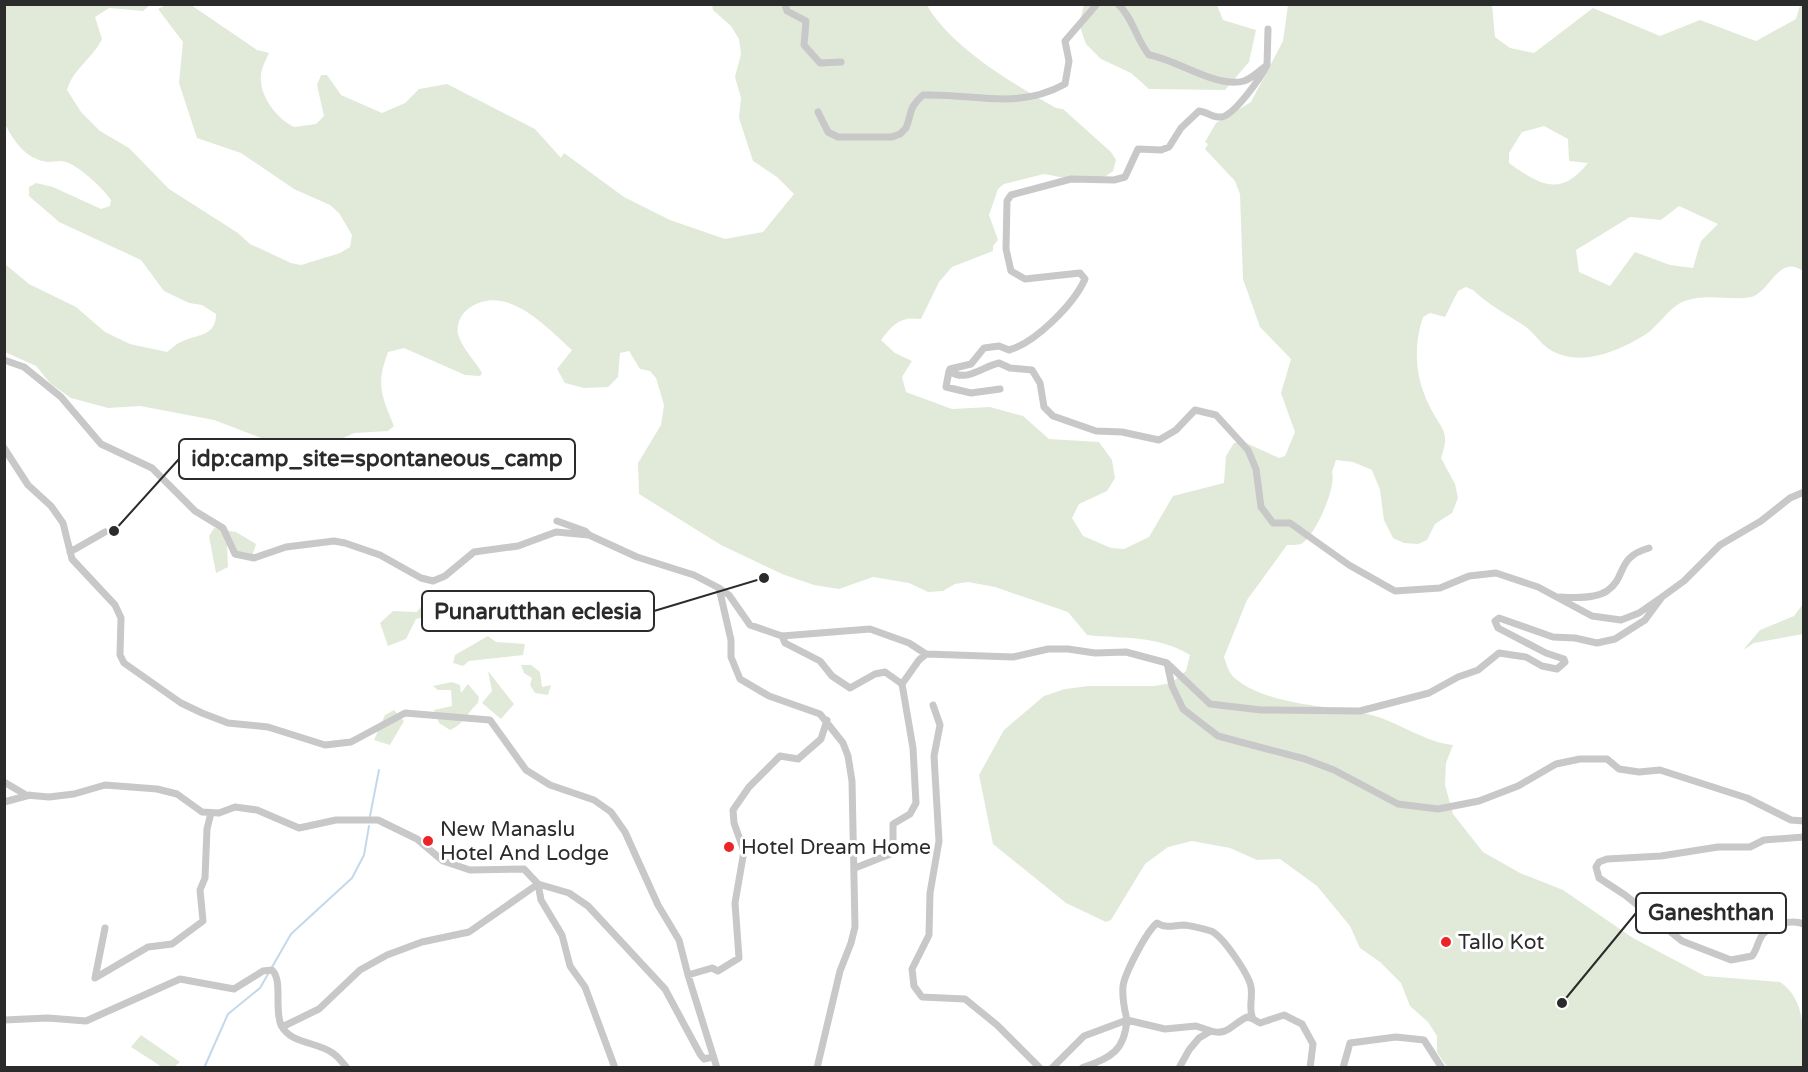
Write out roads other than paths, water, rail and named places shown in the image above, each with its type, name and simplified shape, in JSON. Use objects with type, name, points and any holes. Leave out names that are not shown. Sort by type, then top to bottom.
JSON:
[{"type":"street","points":[[785,4],[788,11],[806,21],[804,45],[820,63],[841,62]]},
{"type":"street","points":[[818,112],[828,132],[838,137],[892,137],[900,134],[906,128],[907,116],[923,95],[1005,101],[1055,89],[1065,84],[1069,61],[1065,41],[1097,4]]},
{"type":"street","points":[[1118,4],[1128,13],[1139,42],[1149,55],[1165,57],[1196,72],[1229,81],[1242,81],[1267,65]]},
{"type":"street","points":[[949,371],[971,364],[984,348],[999,346],[1009,350],[1030,341],[1077,294],[1084,279],[1080,273],[1025,279],[1011,271],[1006,249],[1007,201],[1011,195],[1071,178],[1114,180],[1125,177],[1138,149],[1161,150],[1169,147],[1181,128],[1199,111],[1219,118],[1229,115],[1261,77],[1267,65],[1268,29]]},
{"type":"street","points":[[4,360],[24,367],[61,397],[101,444],[153,468],[195,511],[223,528],[235,554],[254,558],[286,547],[334,541],[380,555],[421,578],[433,581],[445,576],[474,552],[518,546],[556,532],[589,535]]},
{"type":"street","points":[[949,371],[962,376],[970,375],[999,363],[1010,368],[1032,370],[1040,383],[1044,407],[1053,416],[1096,431],[1122,432],[1159,440],[1176,430],[1196,410],[1216,415],[1248,450],[1256,469],[1261,507],[1274,523],[1290,523],[1349,565],[1395,591],[1440,588],[1468,576],[1496,573],[1538,587],[1592,616],[1621,620],[1639,613],[1684,581],[1732,536],[1761,521],[1790,498],[1803,492]]},
{"type":"street","points":[[949,371],[946,387],[959,392],[1000,389]]},
{"type":"street","points":[[4,448],[28,485],[51,506],[63,523],[72,559],[105,593],[121,618],[120,655],[124,663],[181,703],[228,723],[268,727],[325,744],[338,745],[351,742],[405,713],[490,720],[526,770],[550,785],[594,800],[611,812],[625,832],[658,905],[679,940],[687,975],[717,1068]]},
{"type":"street","points":[[557,521],[585,531],[637,557],[694,575],[729,595],[750,625],[782,636],[870,629],[909,643],[926,654],[1013,657],[1048,649],[1095,653],[1126,652],[1167,663],[1210,704],[1261,710],[1360,711],[1429,693],[1458,677],[1478,670],[1498,653],[1526,657],[1542,666],[1557,669],[1565,662],[1498,628],[1495,621],[1499,618],[1553,637],[1575,638],[1597,643],[1615,639],[1632,630],[1645,620],[1662,597]]},
{"type":"street","points":[[70,552],[105,532]]},
{"type":"street","points":[[1558,597],[1600,594],[1609,590],[1629,557],[1649,548]]},
{"type":"street","points":[[719,588],[731,640],[731,657],[740,679],[762,692],[820,714],[827,720],[848,756],[852,781],[851,829],[855,868],[854,936],[840,971],[817,1068]]},
{"type":"street","points":[[782,636],[785,643],[820,661],[832,676],[850,688],[885,672],[902,684],[913,748],[916,803],[910,814],[893,824],[893,853],[855,868]]},
{"type":"street","points":[[902,684],[926,654]]},
{"type":"street","points":[[1167,663],[1172,686],[1183,709],[1218,736],[1305,759],[1334,770],[1398,804],[1438,809],[1479,801],[1518,786],[1556,764],[1580,759],[1606,759],[1619,769],[1639,772],[1660,770],[1747,798],[1791,820],[1803,821]]},
{"type":"street","points":[[933,705],[939,725],[934,756],[939,841],[930,893],[929,935],[912,969],[914,986],[922,997],[965,999],[997,1025],[1040,1068]]},
{"type":"street","points":[[687,975],[712,968],[718,971],[740,958],[735,903],[744,851],[734,824],[733,810],[749,787],[780,756],[798,759],[821,739],[827,720]]},
{"type":"street","points":[[4,782],[30,795]]},
{"type":"street","points":[[4,802],[30,795],[74,794],[105,785],[157,789],[177,794],[202,812],[211,813],[235,807],[257,810],[300,828],[336,820],[378,820],[417,838],[443,861],[470,870],[524,869],[538,884],[569,893],[588,906],[665,989],[704,1059],[713,1057]]},
{"type":"street","points":[[105,928],[95,978],[148,947],[172,944],[203,921],[200,890],[204,878],[205,848],[211,813]]},
{"type":"street","points":[[1803,837],[1764,840],[1750,847],[1607,859],[1599,862],[1596,867],[1599,878],[1625,895],[1674,936],[1695,948],[1731,960],[1752,956],[1763,935],[1774,927],[1789,921],[1803,924]]},
{"type":"street","points":[[282,1027],[319,1009],[360,970],[387,955],[422,942],[469,932],[538,884]]},
{"type":"street","points":[[538,884],[541,900],[562,935],[570,966],[585,987],[615,1068]]},
{"type":"street","points":[[1082,1068],[1108,1058],[1118,1050],[1126,1020],[1123,1001],[1124,984],[1149,932],[1157,923],[1170,927],[1189,926],[1209,930],[1216,935],[1230,951],[1249,981],[1252,990],[1250,1006],[1253,1019]]},
{"type":"street","points":[[4,1020],[48,1018],[86,1021],[180,980],[234,989],[268,970],[277,974],[277,1008],[282,1027],[289,1036],[333,1053],[347,1068]]},
{"type":"street","points":[[1052,1068],[1084,1036],[1126,1020],[1165,1029],[1196,1026],[1221,1034],[1247,1017],[1260,1023],[1284,1015],[1302,1024],[1313,1044],[1310,1068]]},
{"type":"street","points":[[1179,1068],[1194,1044],[1211,1031]]},
{"type":"street","points":[[1343,1068],[1350,1043],[1396,1037],[1424,1040],[1442,1068]]},
{"type":"waterway","points":[[370,816],[379,770]]},
{"type":"waterway","points":[[204,1068],[228,1014],[260,988],[291,934],[352,878],[364,855],[369,826]]},
{"type":"place","name":"idp:camp_site=spontaneous_camp","points":[[114,531]]},
{"type":"place","name":"Punarutthan eclesia","points":[[764,578]]},
{"type":"place","name":"New Manaslu Hotel And Lodge","points":[[428,841]]},
{"type":"place","name":"Hotel Dream Home","points":[[729,847]]},
{"type":"place","name":"Tallo Kot","points":[[1446,942]]},
{"type":"place","name":"Ganeshthan","points":[[1562,1003]]}]
